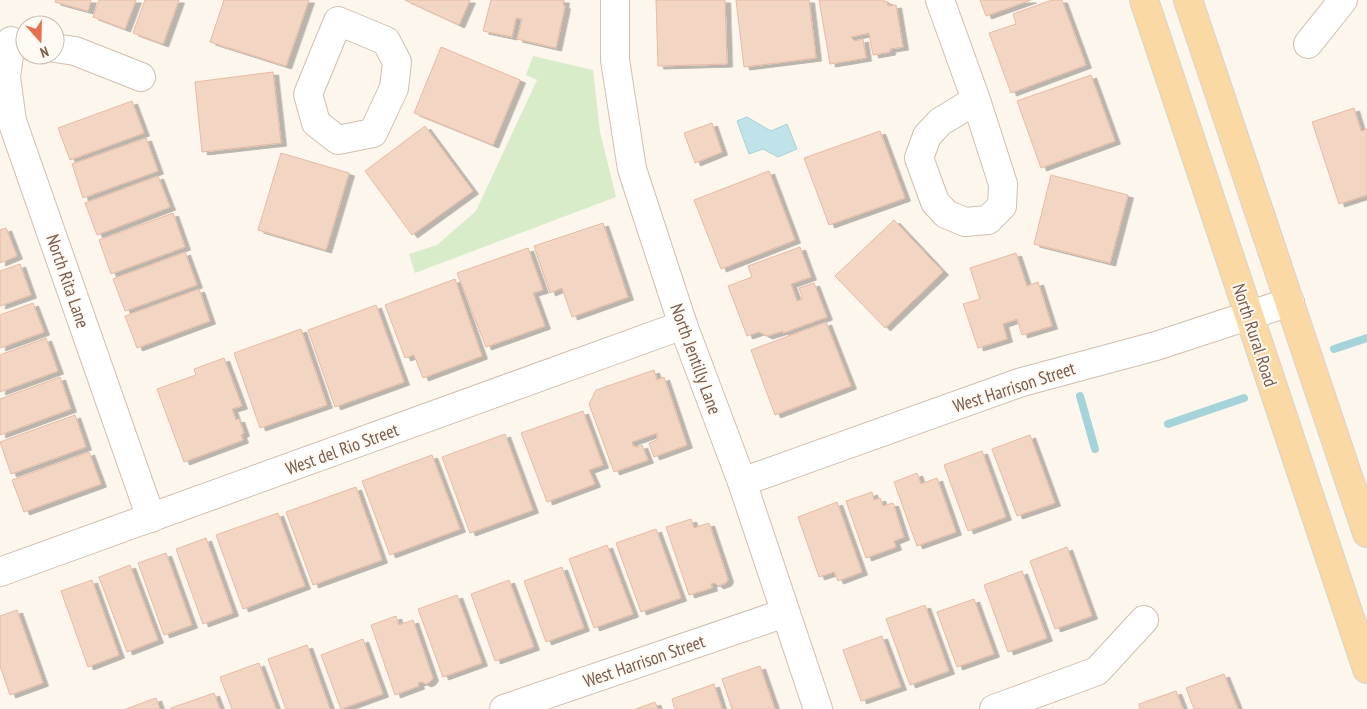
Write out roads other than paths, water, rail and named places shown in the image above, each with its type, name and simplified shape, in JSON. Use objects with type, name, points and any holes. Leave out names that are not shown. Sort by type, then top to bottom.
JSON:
[{"type":"main road","name":"North Rural Road","points":[[1144,0],[1367,669]]},
{"type":"main road","points":[[1188,0],[1367,533]]},
{"type":"street","name":"North Jentilly Lane","points":[[615,0],[615,60],[632,169],[682,324],[742,482],[818,709]]},
{"type":"street","points":[[940,0],[976,100]]},
{"type":"street","points":[[1308,44],[1343,0]]},
{"type":"street","name":"North Rita Lane","points":[[12,41],[6,77],[12,121],[151,518]]},
{"type":"street","points":[[65,50],[75,51],[141,77]]},
{"type":"street","name":"West Harrison Street","points":[[742,482],[1022,382],[1156,346],[1290,302]]},
{"type":"street","name":"West del Rio Street","points":[[0,572],[682,324]]},
{"type":"street","name":"West Harrison Street","points":[[504,709],[785,613]]},
{"type":"street","points":[[994,709],[1097,671],[1144,620]]},
{"type":"water","points":[[747,117],[771,131],[787,124],[797,149],[778,157],[763,149],[749,154],[737,121]]},
{"type":"waterway","points":[[1334,349],[1367,338]]},
{"type":"waterway","points":[[1080,396],[1095,449]]},
{"type":"waterway","points":[[1168,424],[1244,398]]}]
